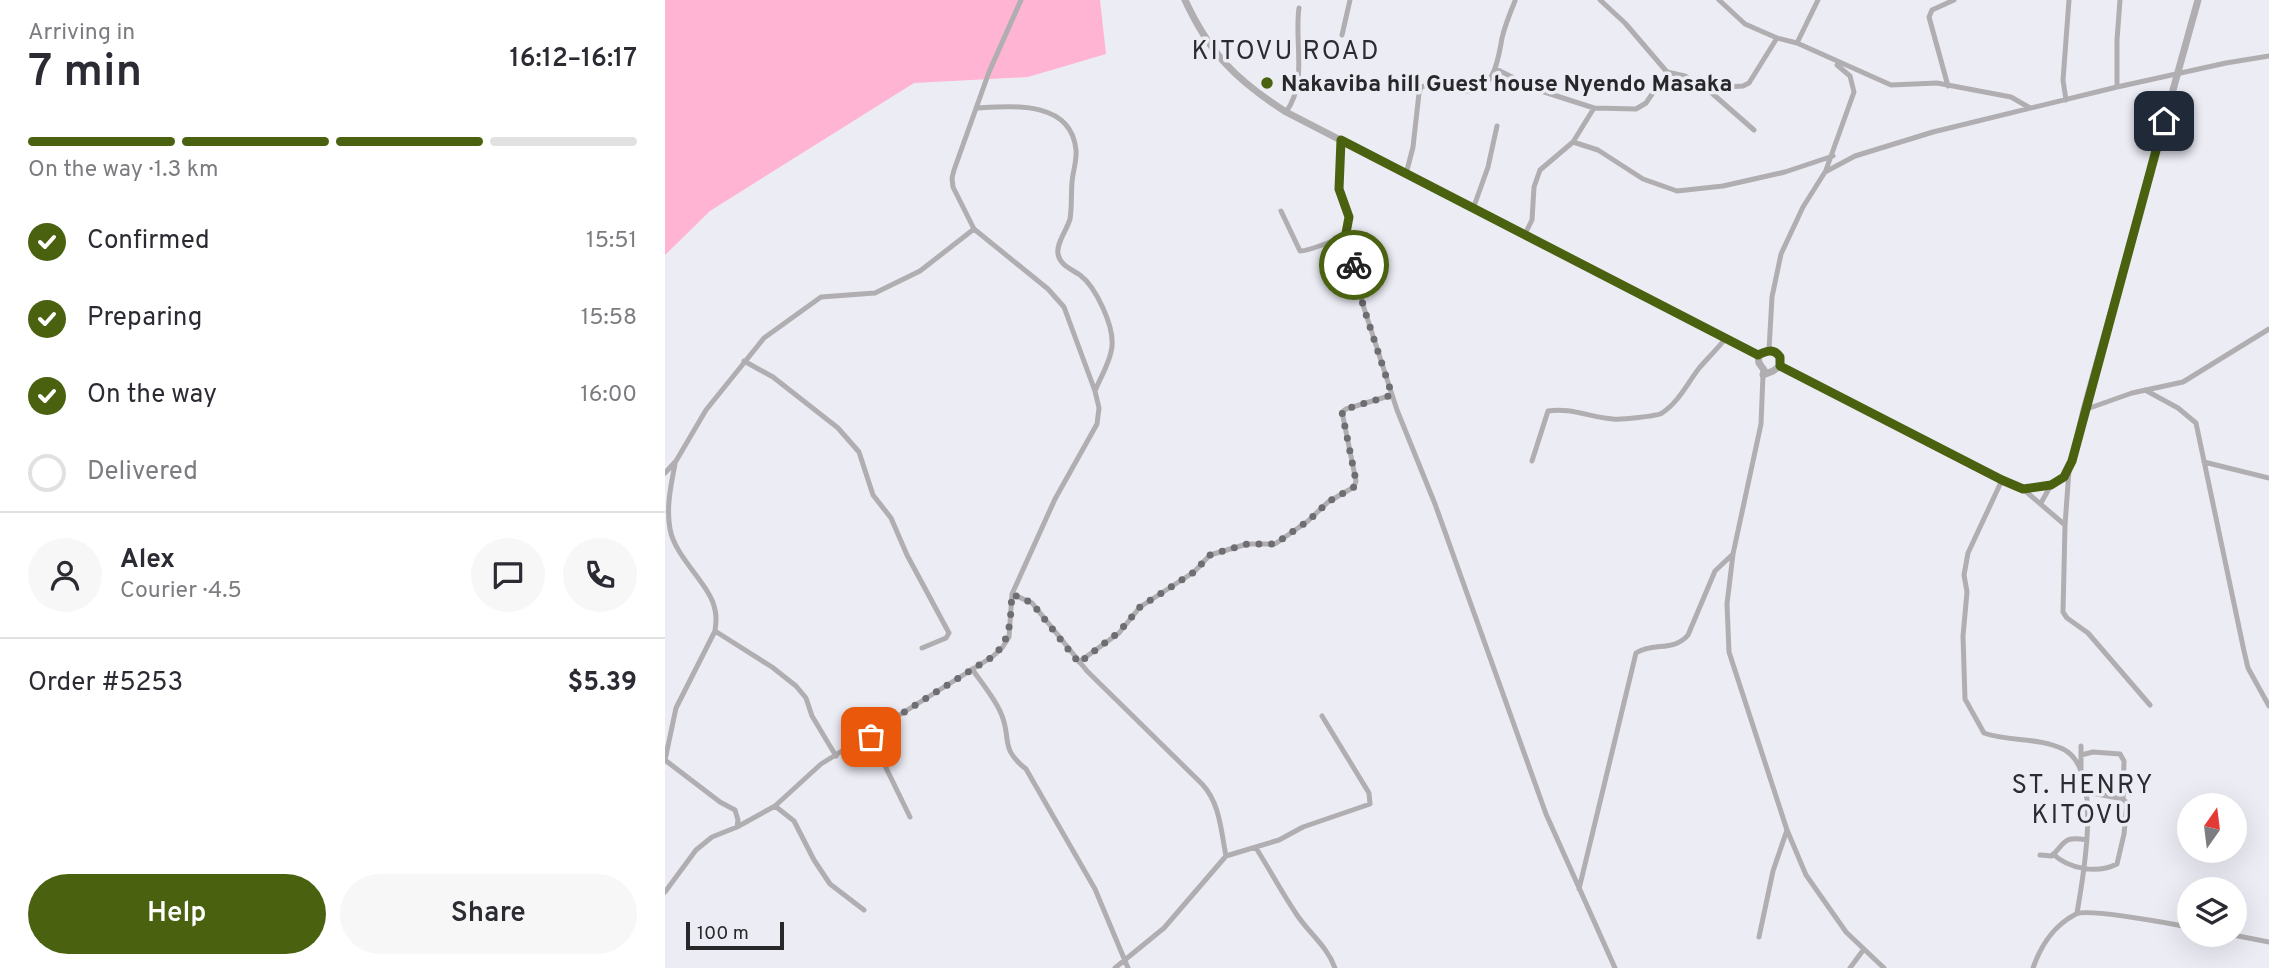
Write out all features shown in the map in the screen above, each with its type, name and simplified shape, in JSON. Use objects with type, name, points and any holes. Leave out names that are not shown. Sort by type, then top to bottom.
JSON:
[{"type":"street","points":[[665,892],[696,850],[712,837],[775,806],[821,764],[992,657],[1002,648],[1009,637],[1012,594],[1055,499],[1097,424],[1099,408],[1095,391],[1058,297],[974,229],[953,187],[952,178],[976,108],[1021,0]]},
{"type":"street","points":[[1185,0],[1215,53],[1253,91],[1286,112],[1758,355]]},
{"type":"street","points":[[1342,35],[1350,0]]},
{"type":"street","points":[[1406,174],[1413,147],[1421,87],[1430,85],[1473,91],[1482,87],[1496,69],[1514,0]]},
{"type":"street","points":[[1600,0],[1625,23],[1667,72],[1685,76],[1706,88],[1754,130]]},
{"type":"street","points":[[1719,0],[1745,24],[1777,38],[1797,43],[1832,61],[1891,85],[1928,83],[1948,86],[2011,97],[2030,108]]},
{"type":"street","points":[[1797,43],[1818,0]]},
{"type":"street","points":[[1948,86],[1929,17],[1932,10],[1954,0]]},
{"type":"street","points":[[2066,100],[2063,80],[2069,0]]},
{"type":"street","points":[[2117,87],[2120,0]]},
{"type":"street","points":[[2150,705],[2088,633],[2063,612],[2064,525],[2069,470],[2084,410],[2198,0]]},
{"type":"street","points":[[1286,112],[1293,103],[1299,66],[1296,30],[1299,8]]},
{"type":"street","points":[[1706,88],[1743,86],[1749,83],[1777,38]]},
{"type":"street","points":[[1825,172],[1855,156],[1933,132],[2117,87],[2269,56]]},
{"type":"street","points":[[1769,350],[1772,297],[1779,262],[1803,207],[1833,156],[1854,92],[1850,76],[1832,61]]},
{"type":"street","points":[[1496,69],[1538,90],[1594,108],[1641,107],[1667,72]]},
{"type":"street","points":[[976,108],[1011,106],[1036,109],[1049,112],[1068,126],[1076,149],[1071,214],[1067,231],[1057,248],[1061,263],[1083,277],[1109,322],[1112,347],[1095,391]]},
{"type":"street","points":[[1524,236],[1533,212],[1535,179],[1540,170],[1573,142],[1594,108]]},
{"type":"street","points":[[1473,209],[1488,167],[1497,126]]},
{"type":"street","points":[[1341,140],[1339,189],[1349,217],[1346,233],[1363,305],[1392,395],[1435,503],[1546,814],[1615,968]]},
{"type":"street","points":[[1573,142],[1598,150],[1643,179],[1677,191],[1723,186],[1785,172],[1833,156]]},
{"type":"street","points":[[1281,211],[1300,251],[1307,251],[1346,233]]},
{"type":"street","points":[[665,473],[676,461],[706,410],[764,338],[811,302],[834,295],[875,293],[933,263],[974,229]]},
{"type":"street","points":[[2084,410],[2145,390],[2182,382],[2269,329]]},
{"type":"street","points":[[1532,461],[1548,411],[1614,419],[1663,413],[1688,387],[1700,368],[1726,338]]},
{"type":"street","points":[[1758,355],[1769,350],[1774,351],[1780,357],[1780,366]]},
{"type":"street","points":[[1758,355],[1764,370],[1761,424],[1733,554],[1727,604],[1729,652],[1787,830],[1806,875],[1846,932],[1884,968]]},
{"type":"street","points":[[744,361],[772,377],[838,428],[859,452],[873,495],[891,518],[907,555],[949,633],[946,638],[922,648]]},
{"type":"street","points":[[1763,375],[1780,366]]},
{"type":"street","points":[[1780,366],[2023,489],[2064,525]]},
{"type":"street","points":[[2145,390],[2178,408],[2196,423],[2248,668],[2269,706]]},
{"type":"street","points":[[1079,663],[1119,632],[1140,607],[1179,583],[1199,568],[1210,555],[1247,544],[1275,544],[1308,521],[1328,502],[1354,487],[1356,481],[1342,412],[1392,395]]},
{"type":"street","points":[[676,461],[669,493],[670,531],[681,554],[712,599],[715,632],[680,699],[672,720],[665,760],[734,810],[738,820],[737,827]]},
{"type":"street","points":[[2204,462],[2269,478]]},
{"type":"street","points":[[2023,489],[2051,485],[2064,477],[2069,470]]},
{"type":"street","points":[[2002,480],[1968,553],[1963,636],[1965,699],[1984,733],[2036,741],[2067,750],[2075,760],[2087,792],[2089,811],[2085,867],[2077,913]]},
{"type":"street","points":[[2041,503],[2051,485]]},
{"type":"street","points":[[1579,889],[1636,653],[1643,649],[1675,645],[1683,641],[1716,571],[1733,554]]},
{"type":"street","points":[[1012,594],[1032,603],[1079,663],[1211,793],[1216,804],[1226,856]]},
{"type":"street","points":[[715,632],[772,667],[796,686],[806,698],[812,716],[836,756]]},
{"type":"street","points":[[972,669],[999,709],[1006,726],[1011,755],[1026,769],[1095,889],[1126,965]]},
{"type":"street","points":[[1115,968],[1126,965],[1164,928],[1226,856],[1279,840],[1303,827],[1370,804],[1369,793],[1322,716]]},
{"type":"street","points":[[866,736],[871,737],[910,817]]},
{"type":"street","points":[[2081,746],[2081,774]]},
{"type":"street","points":[[2081,755],[2093,752],[2120,754],[2124,761],[2123,799]]},
{"type":"street","points":[[2053,854],[2063,864],[2104,868],[2117,864],[2127,803],[2123,799],[2087,792]]},
{"type":"street","points":[[775,806],[795,821],[814,860],[830,884],[864,910]]},
{"type":"street","points":[[1759,937],[1773,871],[1787,830]]},
{"type":"street","points":[[2040,855],[2052,856],[2063,841],[2073,838],[2087,840]]},
{"type":"street","points":[[1256,848],[1298,917],[1315,936],[1335,968]]},
{"type":"street","points":[[2033,968],[2041,945],[2077,913],[2095,913],[2177,925]]},
{"type":"street","points":[[2247,938],[2269,942]]},
{"type":"street","points":[[1850,968],[1864,949]]},
{"type":"shaded area","points":[[665,0],[1100,0],[1106,54],[1028,77],[914,83],[710,211],[665,255]]},
{"type":"way so far","points":[[871,737],[866,736],[992,657],[1002,648],[1009,637],[1012,594],[1032,603],[1079,663],[1126,626],[1140,607],[1194,572],[1210,555],[1247,544],[1275,544],[1308,521],[1328,502],[1354,487],[1356,481],[1342,412],[1392,395],[1363,305],[1354,265]]},
{"type":"place","name":"Nakaviba hill Guest house Nyendo Masaka","points":[[1267,83]]},
{"type":"district","name":"KITOVU ROAD","points":[[1286,50]]},
{"type":"district","name":"ST. HENRY KITOVU","points":[[2083,799]]},
{"type":"route","points":[[1354,265],[1346,233],[1349,217],[1339,189],[1341,140],[1758,355],[1769,350],[1774,351],[1780,357],[1780,366],[1971,465],[2023,489],[2051,485],[2064,477],[2072,461],[2164,121]]}]
